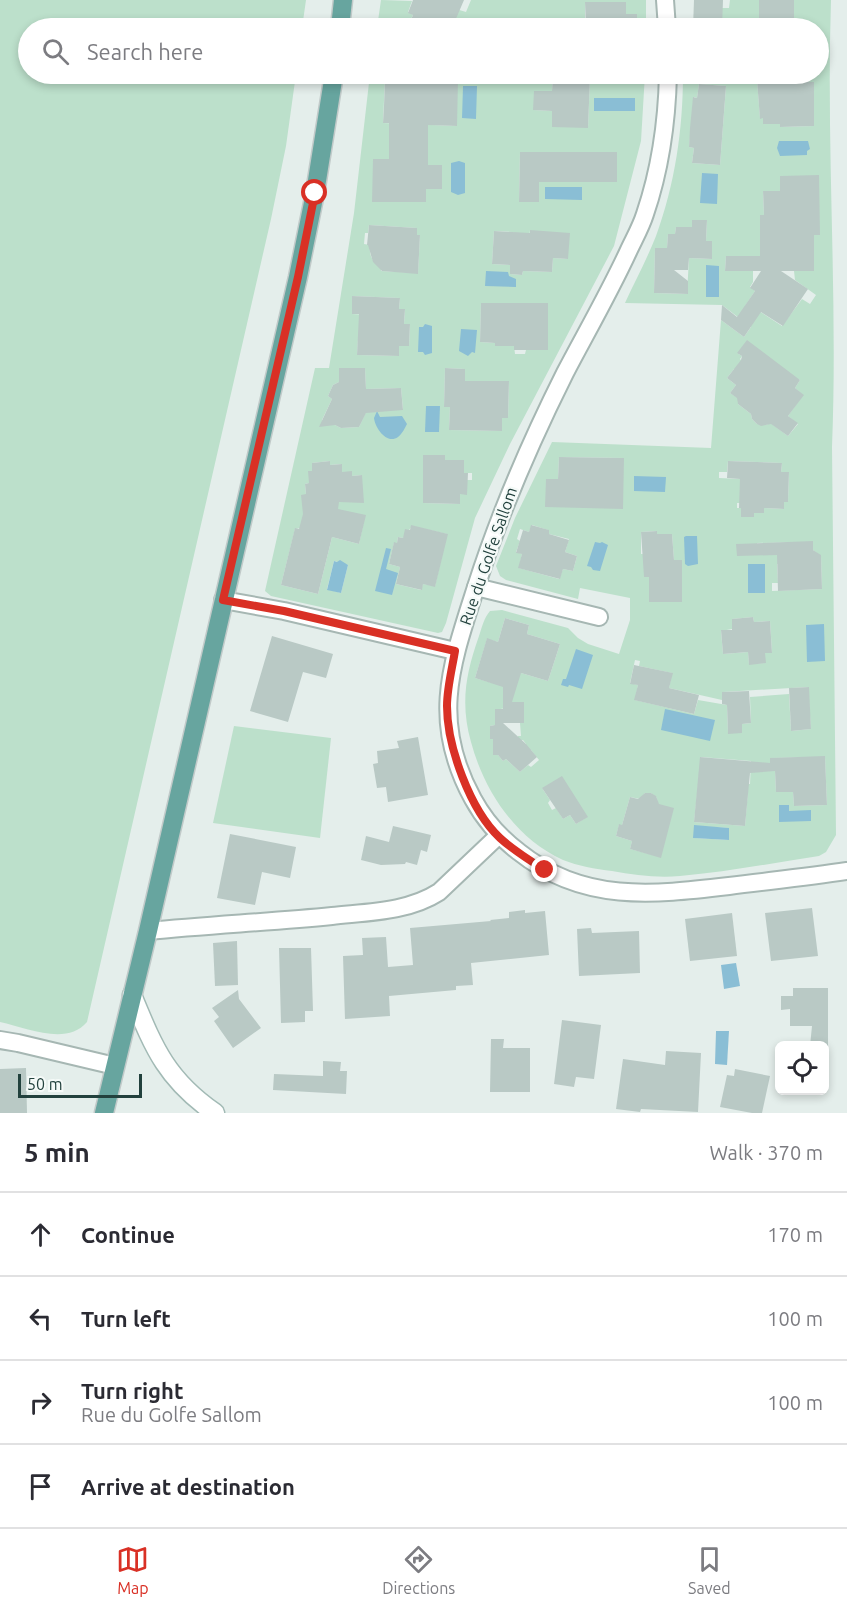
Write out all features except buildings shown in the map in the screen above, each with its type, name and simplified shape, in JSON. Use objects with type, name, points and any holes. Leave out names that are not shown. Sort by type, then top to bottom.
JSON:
[{"type":"main road","points":[[341,18],[343,0]]},
{"type":"main road","points":[[104,1113],[298,277],[315,193],[332,84]]},
{"type":"main road","points":[[132,995],[154,1047],[168,1071],[191,1095],[215,1113]]},
{"type":"street","points":[[665,0],[666,18]]},
{"type":"street","name":"Rue du Golfe Sallom","points":[[668,84],[668,111],[645,215],[608,294],[566,373],[512,484],[490,542],[455,651],[447,706],[452,748],[469,792],[498,836],[527,859],[559,878],[587,888],[649,892],[710,888],[847,871]]},
{"type":"street","points":[[476,587],[599,617]]},
{"type":"street","points":[[223,600],[284,611],[455,651]]},
{"type":"street","points":[[148,931],[314,918],[412,906],[439,892],[498,836]]},
{"type":"street","points":[[0,1040],[115,1066]]},
{"type":"green space","points":[[0,0],[306,0],[303,18],[18,18],[18,84],[295,84],[286,146],[271,219],[87,1022],[79,1029],[58,1034],[34,1031],[0,1022]]},
{"type":"green space","points":[[381,0],[412,1],[408,12],[413,15],[412,18],[378,18]]},
{"type":"green space","points":[[471,0],[646,0],[646,18],[637,18],[637,14],[626,14],[625,2],[585,2],[585,18],[453,18],[456,9],[466,12]]},
{"type":"green space","points":[[730,0],[759,0],[759,18],[722,18],[722,8],[729,8]]},
{"type":"green space","points":[[794,0],[831,0],[836,835],[826,852],[819,856],[671,877],[646,876],[575,864],[546,851],[531,840],[504,812],[493,795],[477,760],[468,728],[465,701],[468,676],[483,623],[490,611],[502,610],[568,628],[588,644],[619,654],[630,620],[630,598],[580,588],[578,599],[506,580],[500,576],[496,566],[515,518],[552,442],[711,448],[721,320],[744,337],[751,327],[722,305],[625,303],[645,262],[663,216],[677,156],[683,84],[699,84],[757,84],[760,118],[763,118],[763,124],[780,124],[781,127],[814,126],[814,84],[829,84],[829,18],[793,18]],"holes":[[[699,84],[726,86],[720,165],[692,163],[694,148],[689,147],[694,97],[697,98]],[[763,191],[780,191],[760,236],[760,215],[764,215]],[[693,220],[707,220],[706,241],[712,241],[711,259],[689,258],[687,294],[654,293],[655,248],[667,248],[668,234],[675,234],[676,227],[692,227]],[[726,256],[813,257],[813,271],[794,271],[795,280],[816,295],[810,304],[802,299],[782,326],[756,309],[745,306],[755,291],[750,287],[753,282],[753,271],[725,271]],[[737,353],[800,380],[795,388],[803,395],[788,416],[798,424],[788,436],[769,422],[767,425],[757,424],[751,414],[738,404],[738,398],[730,393],[736,385],[727,378],[734,369],[738,371],[744,363],[740,359],[742,356]],[[559,457],[624,458],[545,507],[558,479]],[[728,461],[782,463],[781,472],[789,472],[788,502],[784,502],[783,509],[764,508],[763,513],[754,513],[754,517],[741,517],[741,508],[737,508],[737,503],[740,503],[740,479],[719,478],[719,472],[727,472]],[[532,525],[548,530],[549,534],[569,539],[565,552],[577,556],[573,571],[563,569],[559,579],[519,568],[522,554],[516,552],[520,541],[517,539],[520,529],[529,532]],[[656,531],[657,534],[672,534],[674,560],[682,560],[682,602],[649,602],[649,577],[644,576],[647,554],[641,554],[641,532]],[[812,542],[813,550],[821,556],[822,589],[772,591],[772,583],[778,583],[777,564],[785,563],[785,555],[758,555],[757,543]],[[753,617],[754,622],[770,621],[772,652],[765,653],[765,663],[749,664],[748,652],[723,654],[721,631],[732,629],[732,619]],[[505,618],[529,625],[527,634],[560,644],[548,681],[521,673],[492,683],[475,678],[487,639],[498,642]],[[635,660],[640,661],[639,666],[672,673],[669,688],[722,700],[723,692],[808,687],[811,729],[791,731],[789,694],[750,697],[751,723],[742,724],[728,733],[727,705],[698,700],[694,714],[635,700],[638,685],[630,683]],[[513,702],[523,702],[524,722],[520,723],[521,736],[518,736],[518,741],[523,740],[527,753],[531,750],[539,760],[531,767],[528,765],[520,772],[506,759],[503,761],[498,755],[493,755],[490,726],[495,725],[495,710],[512,707]],[[701,757],[751,761],[750,784],[737,783],[748,791],[745,826],[694,822]],[[825,757],[827,805],[794,806],[793,792],[776,792],[775,771],[771,771],[771,758]],[[542,788],[587,817],[576,824],[570,815],[563,819],[556,808],[552,810],[548,803],[550,800]],[[645,793],[651,793],[657,798],[661,857],[630,849],[632,841],[616,836],[619,825],[622,825],[630,797],[640,799]],[[694,826],[729,828],[729,840],[694,838]]]},
{"type":"green space","points":[[369,84],[385,84],[383,123],[456,126],[457,84],[552,84],[552,91],[534,91],[534,110],[552,111],[588,128],[590,84],[644,84],[641,141],[614,246],[510,444],[475,518],[442,632],[438,633],[271,596],[265,591],[315,368],[329,368],[354,213]],"holes":[[[428,146],[428,165],[442,165],[442,189],[426,189],[426,202],[373,202],[373,159],[389,159]],[[520,152],[617,152],[617,182],[539,182],[519,202]],[[369,225],[417,228],[417,235],[420,235],[418,273],[381,271],[381,267],[372,258],[370,245],[364,244],[365,233],[368,233]],[[530,230],[568,259],[553,258],[552,272],[523,271],[522,275],[510,274],[510,265],[492,264],[494,231],[513,232],[529,240]],[[352,296],[400,298],[399,309],[405,310],[404,324],[410,324],[409,346],[399,346],[398,356],[357,355],[358,339],[367,339],[369,315],[352,314]],[[481,303],[548,304],[548,350],[526,350],[525,354],[515,354],[514,346],[495,346],[495,343],[480,342]],[[339,368],[365,368],[366,389],[401,388],[403,409],[369,406],[359,427],[341,428],[333,424],[323,424],[322,420],[332,399],[328,396],[333,385],[339,382]],[[445,368],[465,369],[465,381],[509,382],[508,418],[502,418],[502,431],[449,430],[450,407],[444,407]],[[423,455],[445,460],[464,473],[472,473],[472,480],[467,480],[467,494],[460,494],[460,504],[423,503]],[[330,461],[330,465],[341,464],[342,472],[352,476],[362,475],[335,500],[306,494],[305,484],[309,483],[309,471],[312,471],[312,463]],[[365,516],[359,544],[332,537],[318,594],[281,585],[295,529]],[[412,526],[447,534],[435,586],[423,584],[421,590],[396,584],[400,567],[389,564],[394,543],[397,543],[398,537],[403,538]],[[334,561],[348,565],[341,593],[327,589]]]},
{"type":"green space","points":[[234,726],[331,738],[320,838],[213,823]]},
{"type":"water","points":[[463,86],[477,86],[476,119],[462,118]]},
{"type":"water","points":[[594,98],[635,98],[635,111],[594,111]]},
{"type":"water","points":[[779,141],[808,141],[810,149],[807,155],[780,156],[777,148]]},
{"type":"water","points":[[459,161],[465,163],[465,193],[458,195],[451,192],[451,163]]},
{"type":"water","points":[[702,173],[718,174],[717,204],[700,203]]},
{"type":"water","points":[[545,187],[582,187],[582,200],[545,199]]},
{"type":"water","points":[[706,265],[719,266],[719,297],[706,297]]},
{"type":"water","points":[[486,271],[508,272],[509,276],[516,279],[516,287],[485,286]]},
{"type":"water","points":[[425,324],[432,326],[432,353],[425,355],[423,352],[418,352],[419,327]]},
{"type":"water","points":[[461,329],[477,330],[475,353],[472,352],[468,356],[459,351]]},
{"type":"water","points":[[426,406],[440,406],[439,432],[425,432]]},
{"type":"water","points":[[377,411],[380,417],[402,416],[407,424],[398,437],[390,439],[379,431],[374,418]]},
{"type":"water","points":[[634,476],[666,477],[665,492],[634,491]]},
{"type":"water","points":[[697,536],[698,564],[688,566],[685,564],[684,537]]},
{"type":"water","points":[[595,542],[608,545],[600,571],[587,566]]},
{"type":"water","points":[[386,548],[391,549],[386,569],[398,573],[392,595],[375,591]]},
{"type":"water","points":[[340,560],[348,565],[341,593],[327,590],[334,561]]},
{"type":"water","points":[[748,564],[765,564],[765,593],[748,593]]},
{"type":"water","points":[[824,624],[825,661],[807,662],[806,625]]},
{"type":"water","points":[[576,649],[593,655],[582,689],[561,685],[563,679],[566,679]]},
{"type":"water","points":[[665,709],[715,720],[710,741],[661,730]]},
{"type":"water","points":[[779,805],[789,805],[789,811],[811,810],[811,821],[779,822]]},
{"type":"water","points":[[694,825],[729,828],[729,840],[693,838]]},
{"type":"water","points":[[736,963],[740,986],[724,989],[721,965]]},
{"type":"water","points":[[716,1031],[729,1031],[727,1065],[715,1064]]},
{"type":"route","points":[[315,193],[298,277],[223,600],[284,611],[455,651],[447,706],[452,748],[462,777],[477,806],[498,836],[545,870]]}]
